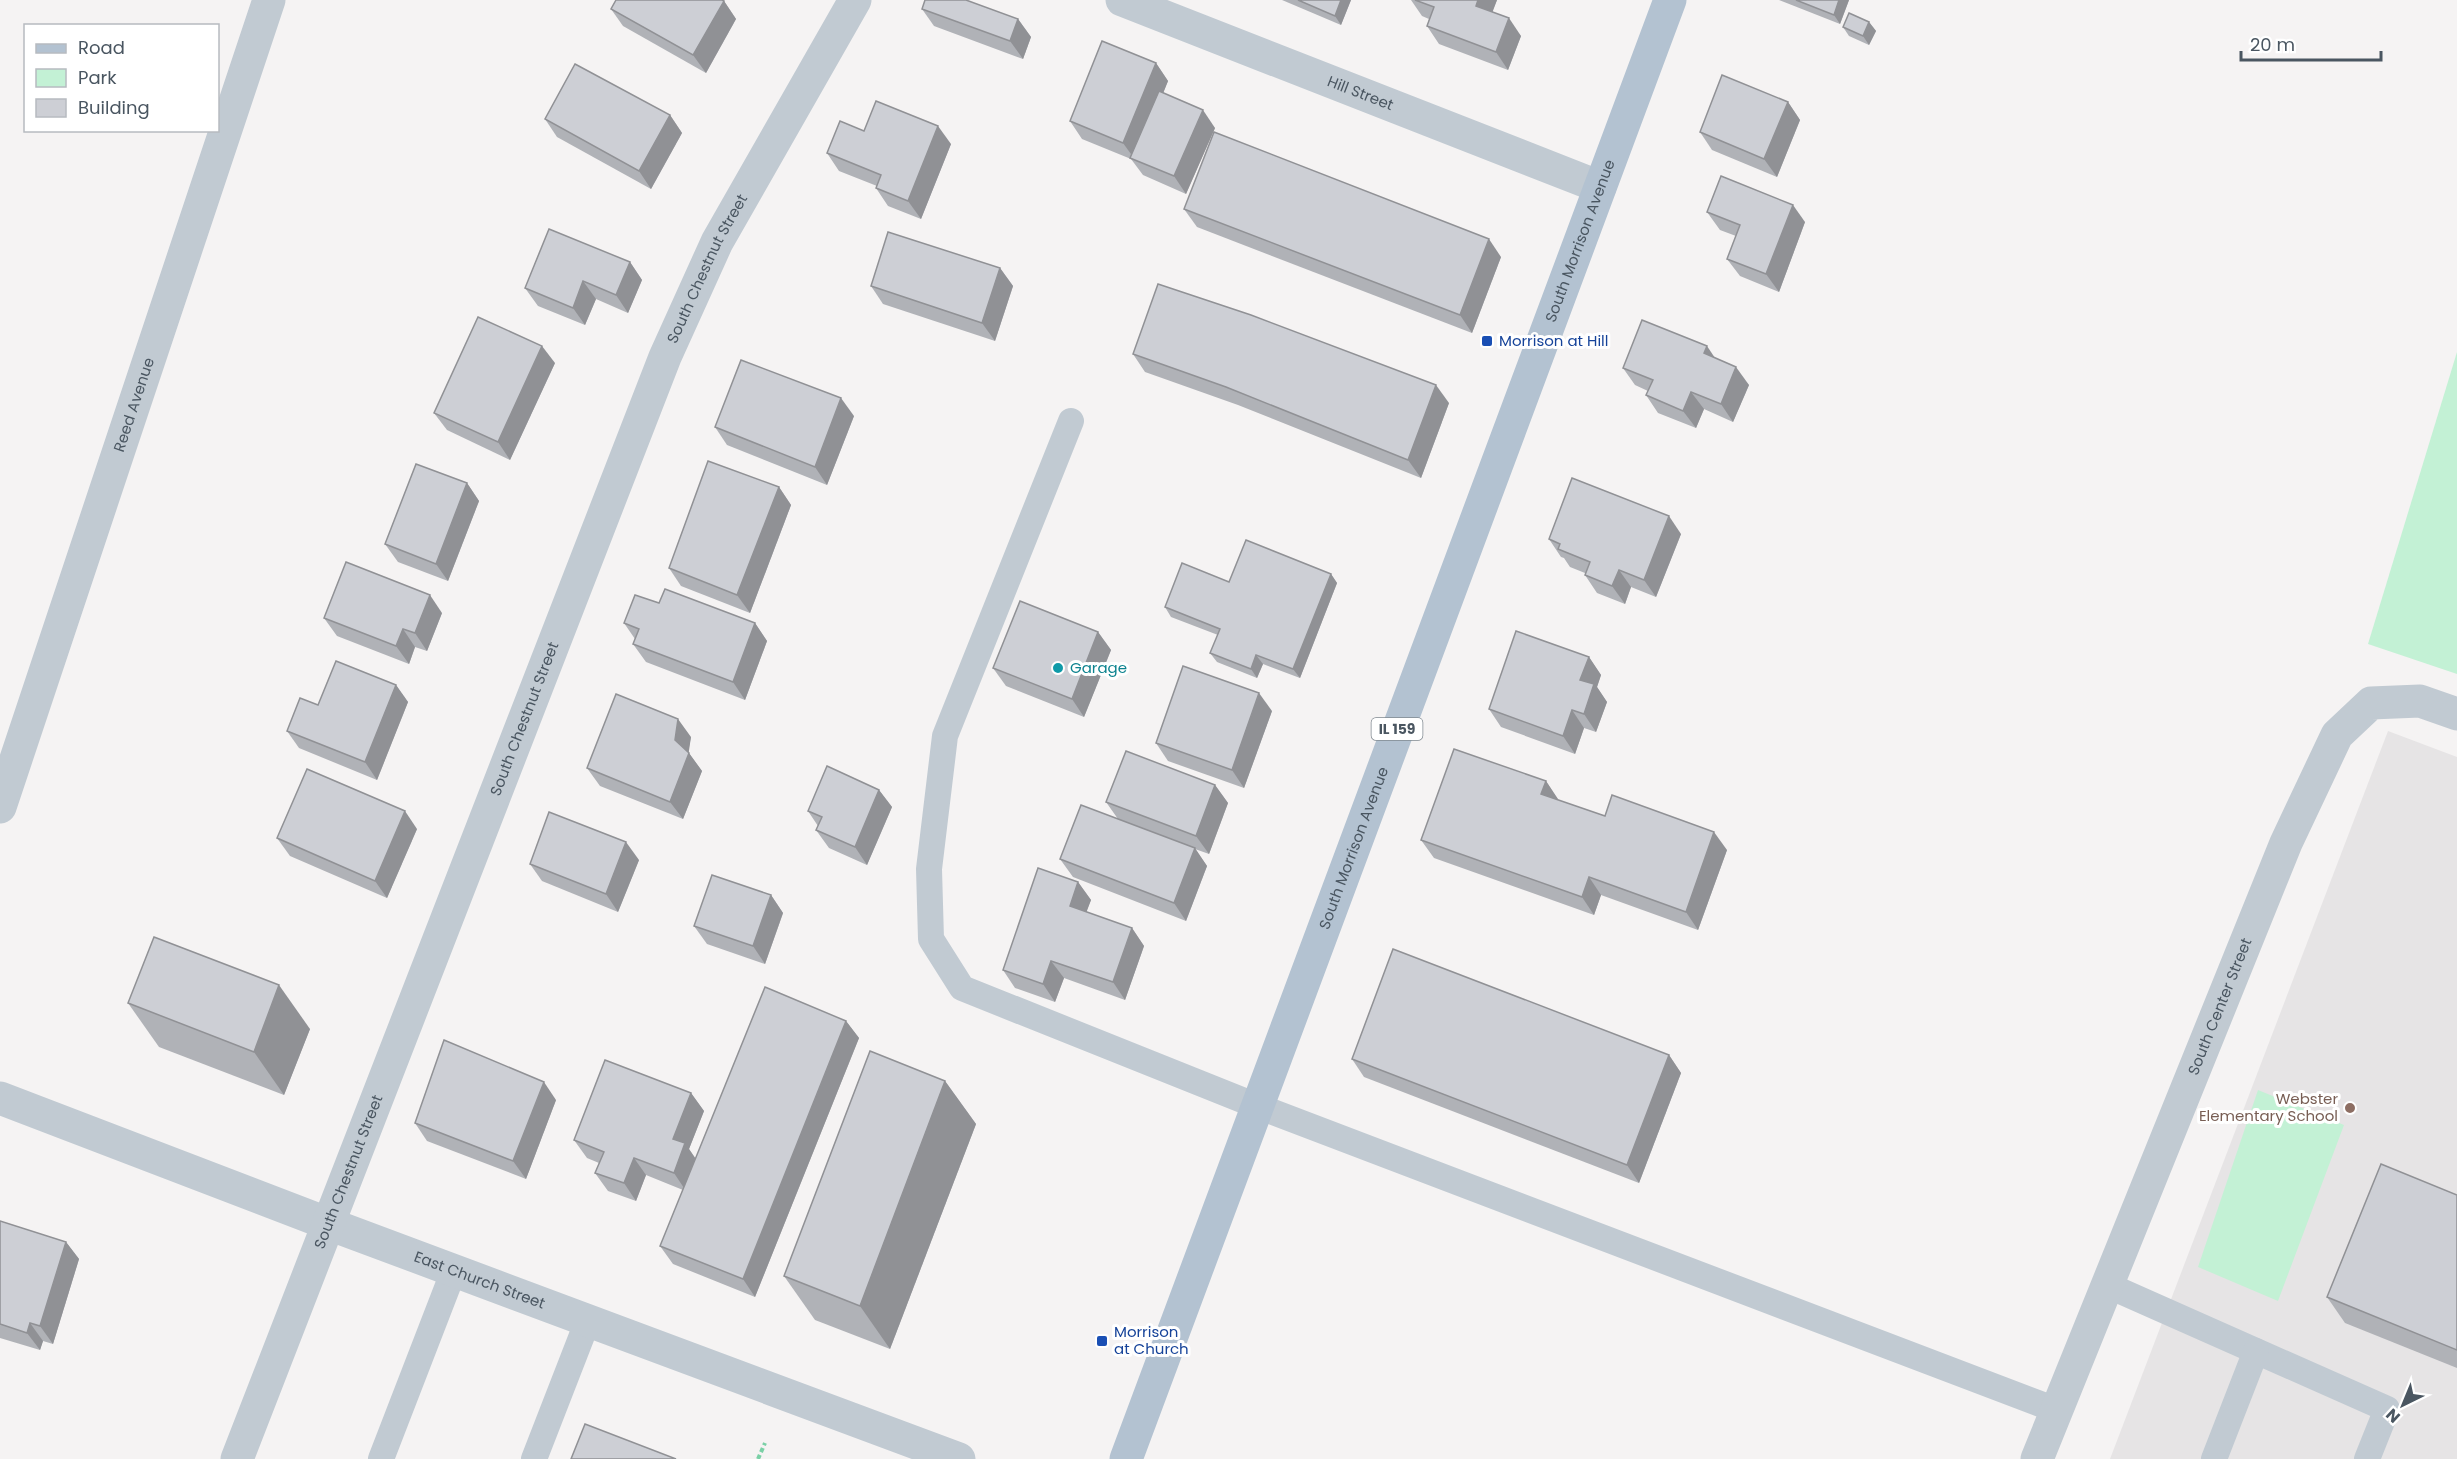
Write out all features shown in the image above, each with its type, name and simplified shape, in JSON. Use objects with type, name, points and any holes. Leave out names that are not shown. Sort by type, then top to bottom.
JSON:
[{"type":"main road","name":"South Morrison Avenue","points":[[1126,1459],[1670,0]]},
{"type":"street","name":"Reed Avenue","points":[[0,807],[269,0]]},
{"type":"street","name":"South Chestnut Street","points":[[237,1459],[665,357],[717,242],[855,0]]},
{"type":"street","name":"Hill Street","points":[[1122,0],[1600,187]]},
{"type":"street","name":"South Center Street","points":[[2037,1459],[2286,843],[2337,735],[2371,703],[2420,701],[2457,714]]},
{"type":"street","name":"East Church Street","points":[[0,1098],[329,1224],[959,1459]]},
{"type":"lane","points":[[1071,421],[945,736],[929,869],[931,939],[962,988],[1257,1106],[2056,1410]]},
{"type":"lane","points":[[381,1459],[453,1270]]},
{"type":"lane","points":[[2107,1285],[2387,1408],[2367,1459]]},
{"type":"lane","points":[[534,1459],[588,1320]]},
{"type":"lane","points":[[2214,1459],[2256,1351]]},
{"type":"path","points":[[758,1459],[765,1443]]},
{"type":"shaded area","name":"Webster Elementary School","points":[[2388,731],[2457,757],[2457,1459],[2110,1459]]},
{"type":"green space","points":[[2457,352],[2457,674],[2368,644]]},
{"type":"green space","points":[[2258,1090],[2344,1125],[2278,1301],[2198,1267]]},
{"type":"building","points":[[616,0],[724,1],[693,55],[611,9]]},
{"type":"building","points":[[925,0],[966,0],[1018,19],[1010,41],[922,9]]},
{"type":"building","points":[[1298,0],[1341,0],[1335,16]]},
{"type":"building","points":[[1415,0],[1478,0],[1476,6],[1509,18],[1496,52],[1427,26],[1434,7]]},
{"type":"building","points":[[1796,0],[1839,0],[1834,15]]},
{"type":"building","points":[[1849,13],[1869,22],[1863,36],[1843,27]]},
{"type":"building","points":[[1102,41],[1156,63],[1123,143],[1070,121]]},
{"type":"building","points":[[575,64],[670,115],[639,171],[545,119]]},
{"type":"building","points":[[1722,75],[1788,102],[1764,159],[1700,132]]},
{"type":"building","points":[[1159,91],[1203,110],[1174,176],[1130,158]]},
{"type":"building","points":[[876,101],[938,126],[908,201],[876,188],[881,175],[827,153],[840,121],[864,131]]},
{"type":"building","points":[[1214,132],[1489,239],[1460,315],[1184,209]]},
{"type":"building","points":[[1721,176],[1793,205],[1766,274],[1727,259],[1740,225],[1707,212]]},
{"type":"building","points":[[549,229],[630,262],[616,295],[583,281],[573,308],[525,288]]},
{"type":"building","points":[[888,232],[1000,268],[982,323],[871,286]]},
{"type":"building","points":[[1158,284],[1251,315],[1436,385],[1408,460],[1226,387],[1133,354]]},
{"type":"building","points":[[478,317],[542,346],[498,442],[434,413]]},
{"type":"building","points":[[1642,320],[1707,346],[1704,353],[1736,367],[1721,404],[1691,392],[1683,411],[1646,395],[1653,380],[1623,368]]},
{"type":"building","points":[[741,360],[841,398],[815,467],[715,427]]},
{"type":"building","points":[[708,461],[779,487],[737,595],[669,568]]},
{"type":"building","points":[[416,464],[467,483],[436,564],[385,544]]},
{"type":"building","points":[[1572,478],[1669,516],[1644,580],[1619,570],[1612,586],[1585,575],[1590,562],[1558,549],[1560,544],[1549,539]]},
{"type":"building","points":[[1246,540],[1331,574],[1293,669],[1256,655],[1251,669],[1210,653],[1220,629],[1165,607],[1182,563],[1229,582]]},
{"type":"building","points":[[346,562],[430,595],[415,633],[403,629],[396,646],[324,618]]},
{"type":"building","points":[[665,589],[755,623],[733,682],[633,644],[639,629],[624,623],[635,595],[659,603]]},
{"type":"building","name":"Garage","points":[[1020,601],[1098,632],[1072,699],[993,668]]},
{"type":"building","points":[[1516,631],[1589,657],[1580,680],[1594,684],[1584,714],[1572,710],[1563,736],[1489,709]]},
{"type":"building","points":[[336,661],[396,685],[365,762],[287,731],[300,698],[318,705]]},
{"type":"building","points":[[1183,666],[1259,693],[1232,770],[1156,743]]},
{"type":"building","points":[[616,694],[678,719],[675,740],[689,753],[670,802],[587,768]]},
{"type":"building","points":[[1454,749],[1546,781],[1541,794],[1605,816],[1612,795],[1714,832],[1686,912],[1589,877],[1582,897],[1421,840]]},
{"type":"building","points":[[1126,751],[1215,785],[1196,836],[1106,802]]},
{"type":"building","points":[[827,766],[879,790],[855,847],[816,830],[822,817],[808,811]]},
{"type":"building","points":[[307,769],[405,811],[375,881],[277,838]]},
{"type":"building","points":[[1081,805],[1195,848],[1174,903],[1060,859]]},
{"type":"building","points":[[549,812],[626,842],[606,894],[530,864]]},
{"type":"building","points":[[1038,868],[1078,882],[1070,906],[1132,928],[1113,982],[1051,961],[1043,984],[1003,970]]},
{"type":"building","points":[[712,875],[771,895],[753,946],[694,926]]},
{"type":"building","points":[[154,937],[279,985],[254,1052],[128,1003]]},
{"type":"building","points":[[1393,949],[1669,1055],[1627,1165],[1352,1059]]},
{"type":"building","points":[[765,987],[846,1021],[743,1279],[660,1246]]},
{"type":"building","points":[[444,1040],[544,1082],[513,1161],[415,1123]]},
{"type":"building","points":[[870,1051],[945,1081],[860,1306],[784,1276]]},
{"type":"building","points":[[605,1060],[691,1093],[673,1139],[685,1143],[674,1173],[634,1158],[624,1183],[595,1173],[604,1152],[574,1140]]},
{"type":"building","points":[[2381,1164],[2457,1195],[2457,1350],[2327,1297]]},
{"type":"building","points":[[0,1221],[66,1242],[40,1326],[30,1323],[27,1333],[0,1324]]},
{"type":"building","points":[[585,1424],[676,1459],[571,1459]]},
{"type":"place","name":"Morrison at Hill","points":[[1487,341]]},
{"type":"place","name":"Garage","points":[[1058,668]]},
{"type":"place","name":"Webster Elementary School","points":[[2350,1108]]},
{"type":"place","name":"Morrison at Church","points":[[1102,1341]]}]
